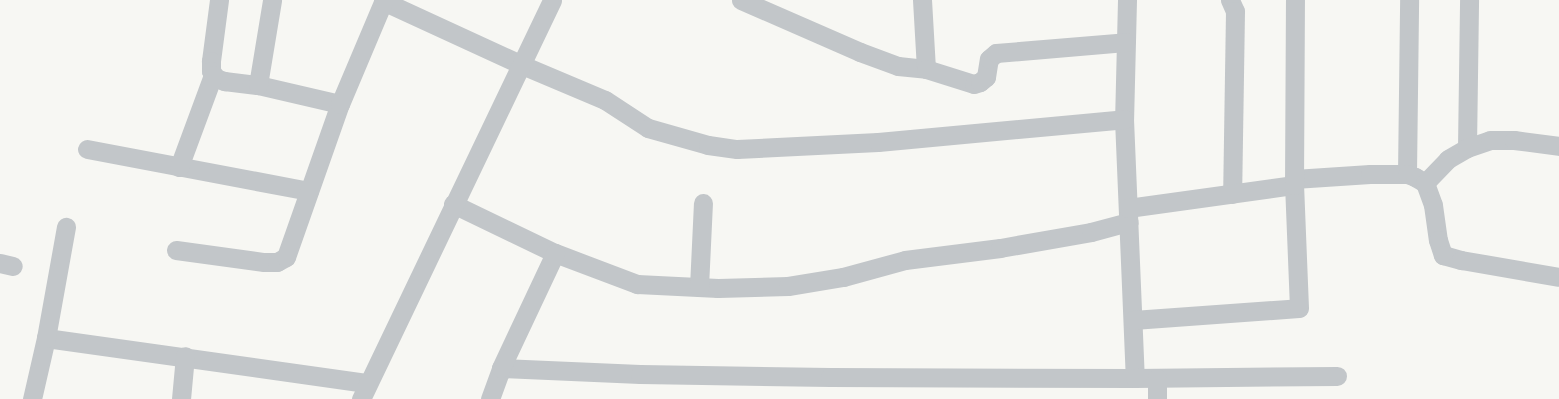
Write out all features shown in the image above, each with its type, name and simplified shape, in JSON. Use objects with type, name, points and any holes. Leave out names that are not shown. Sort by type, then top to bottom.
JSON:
[{"type":"street","points":[[179,167],[213,75],[212,61],[219,0]]},
{"type":"street","points":[[258,85],[272,0]]},
{"type":"street","points":[[46,338],[185,356],[364,391],[552,0]]},
{"type":"street","points":[[922,0],[926,69]]},
{"type":"street","points":[[1127,0],[1124,119],[1135,378]]},
{"type":"street","points":[[1230,0],[1235,11],[1232,194]]},
{"type":"street","points":[[1133,320],[1299,308],[1294,182],[1295,0]]},
{"type":"street","points":[[1407,174],[1408,0]]},
{"type":"street","points":[[1467,148],[1469,0]]},
{"type":"street","points":[[176,250],[264,262],[281,260],[286,257],[340,104],[384,1],[522,65],[605,100],[648,128],[708,145],[737,148],[878,142],[1124,119]]},
{"type":"street","points":[[747,1],[866,54],[898,66],[926,69],[974,84],[980,82],[986,77],[989,59],[996,53],[1126,42]]},
{"type":"street","points":[[213,75],[224,81],[258,85],[340,104]]},
{"type":"street","points":[[1424,183],[1448,159],[1467,148],[1490,140],[1514,140],[1559,146]]},
{"type":"street","points":[[87,149],[309,191]]},
{"type":"street","points":[[453,204],[555,253],[637,284],[699,287],[788,286],[843,277],[905,260],[1000,248],[1091,232],[1128,215],[1294,182],[1370,174],[1407,174],[1415,176],[1424,183],[1433,205],[1438,240],[1443,255],[1461,260],[1559,277]]},
{"type":"street","points":[[699,287],[703,203]]},
{"type":"street","points":[[32,399],[46,338],[66,227]]},
{"type":"street","points":[[490,399],[501,368],[555,253]]},
{"type":"street","points":[[180,399],[185,356]]},
{"type":"street","points":[[501,368],[640,374],[830,377],[1158,378],[1337,376]]},
{"type":"street","points":[[1157,399],[1158,378]]}]
